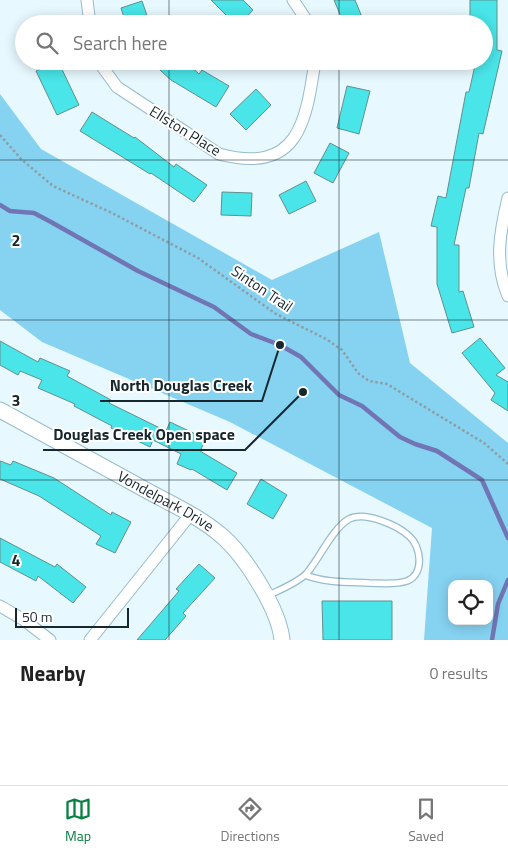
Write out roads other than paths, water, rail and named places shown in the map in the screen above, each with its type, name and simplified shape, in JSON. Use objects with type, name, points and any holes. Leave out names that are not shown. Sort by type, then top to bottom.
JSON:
[{"type":"street","points":[[87,0],[89,15]]},
{"type":"street","points":[[293,0],[303,15]]},
{"type":"street","name":"Ellston Place","points":[[102,70],[117,87],[219,154],[235,158],[257,159],[275,154],[291,142],[303,124],[313,70]]},
{"type":"street","points":[[508,198],[498,250],[502,277],[508,296]]},
{"type":"street","name":"Vondelpark Drive","points":[[0,410],[190,515],[221,535],[238,552],[266,597],[275,615],[282,640]]},
{"type":"street","points":[[90,640],[190,515]]},
{"type":"street","points":[[0,606],[24,620],[50,640]]},
{"type":"lane","points":[[266,597],[305,575],[339,528],[349,519],[374,517],[410,536],[418,550],[420,561],[416,574],[409,580],[394,584],[322,581],[305,575]]},
{"type":"waterway","points":[[0,205],[10,211],[34,213],[138,271],[214,307],[251,334],[280,345],[301,357],[339,395],[362,406],[400,437],[437,451],[482,480],[508,538]]},
{"type":"waterway","points":[[492,640],[498,604],[508,580]]},
{"type":"place","name":"North Douglas Creek","points":[[280,345]]},
{"type":"place","name":"Douglas Creek Open space","points":[[303,392]]}]
